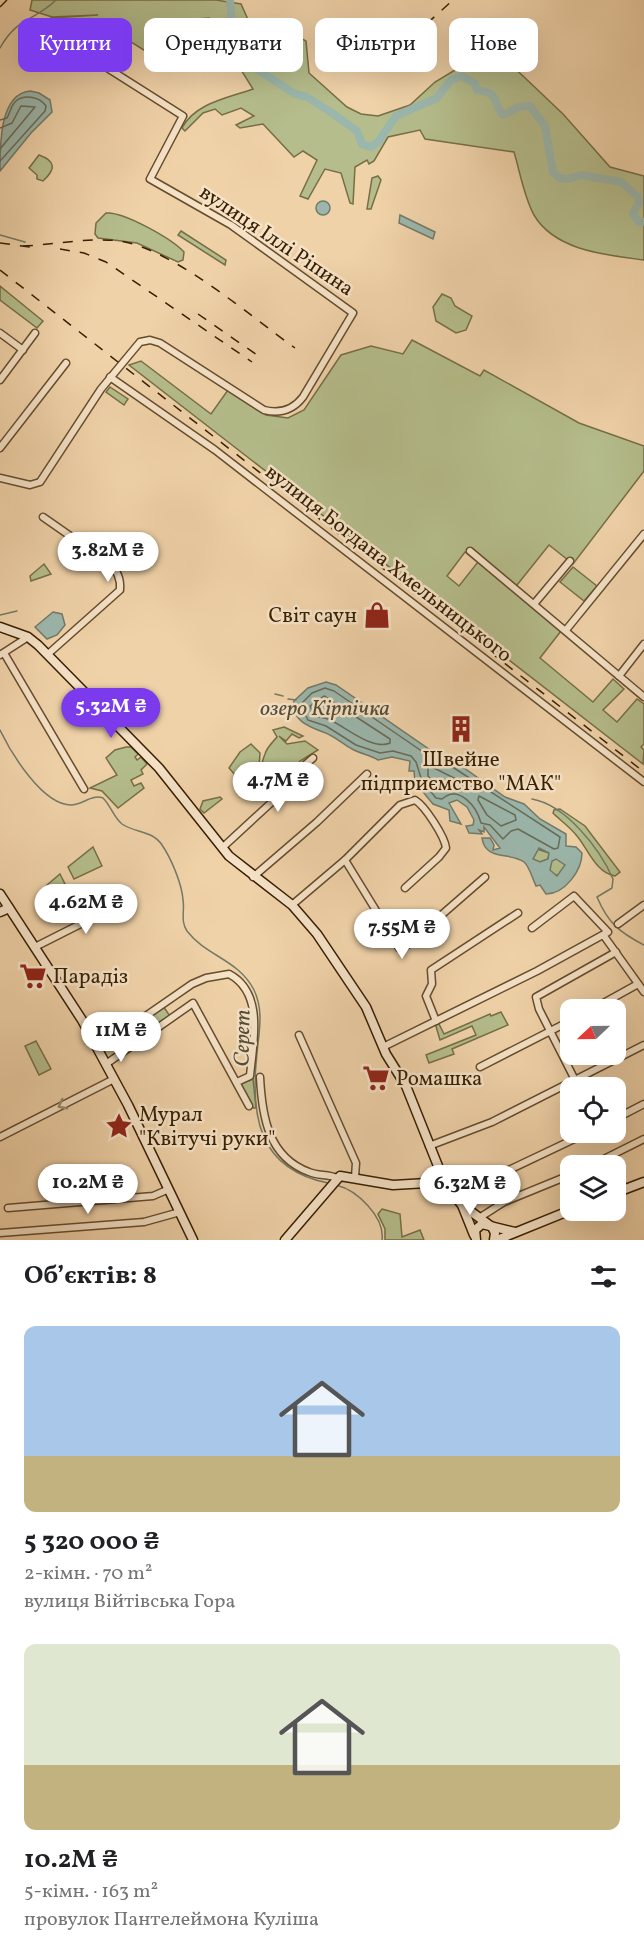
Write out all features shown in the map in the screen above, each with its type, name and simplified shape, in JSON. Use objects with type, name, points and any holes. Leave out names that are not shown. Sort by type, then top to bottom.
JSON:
[{"type":"street","name":"вулиця Іллі Ріпина","points":[[0,478],[34,485],[42,479],[110,377],[135,346],[141,342],[154,340],[264,410],[276,412],[288,410],[303,397],[353,313],[231,225],[150,179],[183,116],[114,72]]},
{"type":"street","points":[[0,333],[23,350]]},
{"type":"street","points":[[0,380],[35,333]]},
{"type":"street","points":[[0,448],[66,363]]},
{"type":"street","name":"вулиця Богдана Хмельницького","points":[[110,377],[215,450],[644,782]]},
{"type":"street","points":[[43,517],[109,563],[117,573],[120,586],[120,590],[48,654]]},
{"type":"street","points":[[566,630],[644,534]]},
{"type":"street","points":[[470,550],[644,697]]},
{"type":"street","points":[[534,604],[570,561]]},
{"type":"street","points":[[0,627],[28,637],[48,654],[159,768],[222,848],[253,877],[292,906],[325,943],[358,993],[383,1047],[406,1086],[444,1182],[462,1205],[490,1226],[495,1233],[495,1240],[560,1214]]},
{"type":"street","points":[[28,637],[2,654],[84,789]]},
{"type":"street","points":[[619,676],[644,644]]},
{"type":"street","points":[[222,848],[286,789],[291,777],[313,758]]},
{"type":"street","points":[[253,877],[317,822],[367,774]]},
{"type":"street","points":[[292,906],[345,860],[400,805],[415,800],[427,812],[443,837],[446,848],[405,888]]},
{"type":"street","points":[[345,860],[399,948],[407,945],[447,913],[486,878]]},
{"type":"street","points":[[0,894],[98,1049],[193,1240]]},
{"type":"street","points":[[383,1047],[608,932],[574,896],[532,928]]},
{"type":"street","points":[[35,947],[124,902]]},
{"type":"street","points":[[618,924],[644,905]]},
{"type":"street","points":[[0,912],[9,908]]},
{"type":"street","points":[[436,1021],[426,996],[432,984],[430,970],[518,913]]},
{"type":"street","points":[[604,936],[644,992]]},
{"type":"street","points":[[574,1077],[537,1002],[538,995],[616,952]]},
{"type":"street","points":[[98,1049],[192,984],[206,978],[229,974],[240,982],[255,1011],[250,1076],[237,1082]]},
{"type":"street","points":[[611,999],[638,984]]},
{"type":"street","points":[[106,1064],[193,1003],[249,1106]]},
{"type":"street","points":[[480,1066],[560,1027]]},
{"type":"street","points":[[299,1035],[356,1163],[355,1177]]},
{"type":"street","points":[[581,1077],[644,1045]]},
{"type":"street","points":[[260,1077],[267,1127],[279,1151],[289,1161],[310,1173],[335,1179]]},
{"type":"street","points":[[0,1137],[114,1079]]},
{"type":"street","points":[[429,1146],[492,1122],[560,1088]]},
{"type":"street","points":[[626,1113],[644,1104]]},
{"type":"street","points":[[612,1155],[644,1139]]},
{"type":"street","points":[[454,1196],[566,1143]]},
{"type":"street","points":[[285,1240],[335,1179],[344,1175],[393,1185],[444,1182]]},
{"type":"street","points":[[479,1218],[504,1202],[560,1178]]},
{"type":"street","points":[[626,1189],[644,1182]]},
{"type":"street","points":[[8,1208],[60,1206],[153,1196],[169,1189]]},
{"type":"street","points":[[462,1205],[475,1239]]},
{"type":"street","points":[[0,1233],[144,1221],[180,1212]]},
{"type":"street","points":[[475,1239],[477,1227],[484,1224],[515,1232]]},
{"type":"green space","points":[[32,0],[216,0],[241,4],[247,18],[144,18],[144,50],[132,43],[132,18],[51,18],[98,15],[52,17],[30,10]]},
{"type":"green space","points":[[303,39],[306,41],[309,73],[347,107],[361,114],[378,116],[410,105],[435,82],[452,72],[519,72],[563,114],[610,167],[644,176],[644,260],[598,253],[568,244],[555,237],[534,215],[522,184],[514,152],[425,139],[420,130],[388,137],[374,161],[369,164],[367,160],[355,167],[353,204],[350,203],[341,173],[325,169],[308,199],[300,196],[317,160],[303,151],[294,157],[263,124],[240,128],[236,125],[254,116],[241,108],[222,115],[215,109],[203,113],[185,131],[182,128],[195,113],[213,102],[253,89],[242,72],[303,72]]},
{"type":"green space","points":[[39,155],[49,160],[52,166],[50,173],[43,181],[37,179],[37,175],[29,168]]},
{"type":"green space","points":[[378,176],[381,180],[371,209],[367,209],[372,178]]},
{"type":"green space","points":[[106,213],[124,216],[159,233],[184,252],[183,260],[178,262],[137,243],[98,238],[95,234],[96,223]]},
{"type":"green space","points":[[181,231],[226,260],[225,265],[178,235]]},
{"type":"green space","points":[[0,286],[43,321],[37,328],[0,300]]},
{"type":"green space","points":[[442,294],[451,298],[455,306],[472,316],[466,330],[456,333],[436,321],[433,307]]},
{"type":"green space","points":[[412,340],[480,376],[484,370],[579,423],[644,446],[644,471],[573,564],[549,545],[513,590],[561,631],[540,658],[593,702],[613,679],[624,689],[603,710],[617,722],[637,699],[644,704],[644,744],[641,747],[644,750],[643,764],[129,365],[141,361],[211,414],[228,390],[266,415],[288,418],[304,410],[341,355],[371,346],[403,354]],"holes":[[[465,552],[478,562],[459,586],[447,576]]]},
{"type":"green space","points":[[110,387],[128,399],[124,405],[106,392]]},
{"type":"green space","points":[[44,564],[51,574],[31,581],[30,576]]},
{"type":"green space","points":[[573,567],[597,586],[584,601],[560,582]]},
{"type":"green space","points":[[284,727],[303,736],[299,738],[292,734],[286,741],[279,736],[287,744],[305,741],[318,750],[300,761],[296,768],[291,764],[279,772],[280,774],[272,776],[252,793],[250,786],[259,775],[267,749],[277,737],[273,730]]},
{"type":"green space","points":[[251,744],[260,753],[259,767],[244,785],[229,768],[240,752]]},
{"type":"green space","points":[[131,747],[138,754],[135,757],[137,760],[141,757],[147,764],[141,770],[143,774],[131,780],[134,786],[141,783],[144,788],[118,808],[102,791],[90,788],[117,775],[106,758],[115,750]]},
{"type":"green space","points":[[220,797],[222,799],[204,813],[200,809],[203,801]]},
{"type":"green space","points":[[560,809],[585,826],[620,872],[615,876],[608,874],[593,860],[581,841],[553,813],[554,810]]},
{"type":"green space","points":[[93,847],[102,866],[74,879],[68,867]]},
{"type":"green space","points":[[537,849],[549,853],[548,859],[540,862],[534,860],[533,855]]},
{"type":"green space","points":[[557,859],[565,867],[557,875],[549,867]]},
{"type":"green space","points":[[60,874],[65,884],[48,892],[47,885]]},
{"type":"green space","points":[[163,1006],[170,1016],[131,1046],[124,1035]]},
{"type":"green space","points":[[501,1012],[508,1025],[452,1049],[454,1054],[429,1063],[426,1055],[476,1035],[472,1026],[440,1040],[435,1023],[438,1022],[444,1034],[490,1014],[491,1016]]},
{"type":"green space","points":[[36,1041],[51,1069],[39,1075],[25,1046]]},
{"type":"green space","points":[[253,1079],[256,1108],[253,1108],[241,1084]]},
{"type":"green space","points":[[382,1209],[400,1214],[402,1237],[420,1230],[424,1240],[385,1240],[385,1229],[378,1214]]},
{"type":"water","points":[[30,91],[39,93],[50,100],[52,112],[31,133],[0,171],[0,147],[7,110],[20,94]]},
{"type":"water","points":[[323,201],[328,203],[330,208],[328,213],[323,215],[318,213],[316,208],[318,203]]},
{"type":"water","points":[[400,215],[435,232],[433,239],[399,223]]},
{"type":"water","points":[[53,612],[62,614],[65,625],[57,635],[47,639],[35,627]]},
{"type":"water","name":"озеро Кірпічка","points":[[326,682],[336,685],[429,749],[457,763],[505,797],[524,804],[540,819],[566,834],[566,846],[576,847],[582,853],[576,873],[566,886],[546,894],[540,885],[536,886],[524,862],[488,850],[482,838],[490,838],[494,845],[493,850],[500,848],[484,827],[484,832],[479,830],[482,834],[469,833],[466,826],[473,825],[474,820],[467,807],[457,800],[449,803],[461,824],[450,821],[449,810],[433,804],[415,782],[414,771],[409,771],[410,761],[392,757],[378,760],[355,751],[330,735],[302,722],[295,713],[294,701],[308,688]],"holes":[[[539,848],[549,853],[548,859],[540,862],[533,859]],[[556,859],[565,865],[557,876],[550,870],[552,861]]]},
{"type":"waterway","name":"Серет","points":[[0,48],[13,30],[56,0]]},
{"type":"waterway","points":[[230,0],[233,35],[252,66],[295,94],[307,97],[332,113],[357,131],[362,144],[371,147],[378,142],[396,116],[437,98],[451,80],[462,76],[475,84],[477,90],[490,93],[503,115],[519,107],[530,106],[545,126],[553,172],[559,178],[568,179],[581,175],[621,182],[638,197],[639,203],[633,214],[639,222],[644,222]]},
{"type":"waterway","points":[[0,235],[25,242]]},
{"type":"waterway","points":[[0,615],[17,611]]},
{"type":"waterway","points":[[275,694],[283,696]]},
{"type":"waterway","points":[[288,699],[296,700]]},
{"type":"waterway","name":"Серет","points":[[0,730],[29,777],[50,797],[61,803],[72,805],[95,797],[103,798],[122,824],[148,834],[162,845],[181,886],[183,916],[187,931],[203,947],[240,972],[248,980],[257,998],[260,1021],[255,1098],[264,1136],[273,1152],[286,1166],[305,1176],[328,1183]]},
{"type":"waterway","points":[[532,799],[557,810],[591,842],[613,879],[612,888],[597,897],[605,914],[615,926],[644,945]]},
{"type":"waterway","name":"Серет","points":[[336,1185],[352,1192],[368,1206],[379,1222],[382,1240]]},
{"type":"railway","points":[[0,7],[7,0]]},
{"type":"railway","points":[[433,18],[453,0]]},
{"type":"railway","points":[[23,246],[95,240],[119,241],[140,246],[186,269],[295,348]]},
{"type":"railway","points":[[0,243],[30,247]]},
{"type":"railway","points":[[60,249],[84,253],[106,262],[252,362]]},
{"type":"railway","points":[[0,270],[644,772]]},
{"type":"railway","points":[[198,314],[257,355]]},
{"type":"place","name":"Світ саун","points":[[377,615]]},
{"type":"place","name":"Швейне підприємство \"МАК\"","points":[[461,729]]},
{"type":"place","name":"Парадіз","points":[[33,976]]},
{"type":"place","name":"Ромашка","points":[[376,1078]]},
{"type":"place","name":"Мурал \"Квітучі руки\"","points":[[119,1126]]}]
